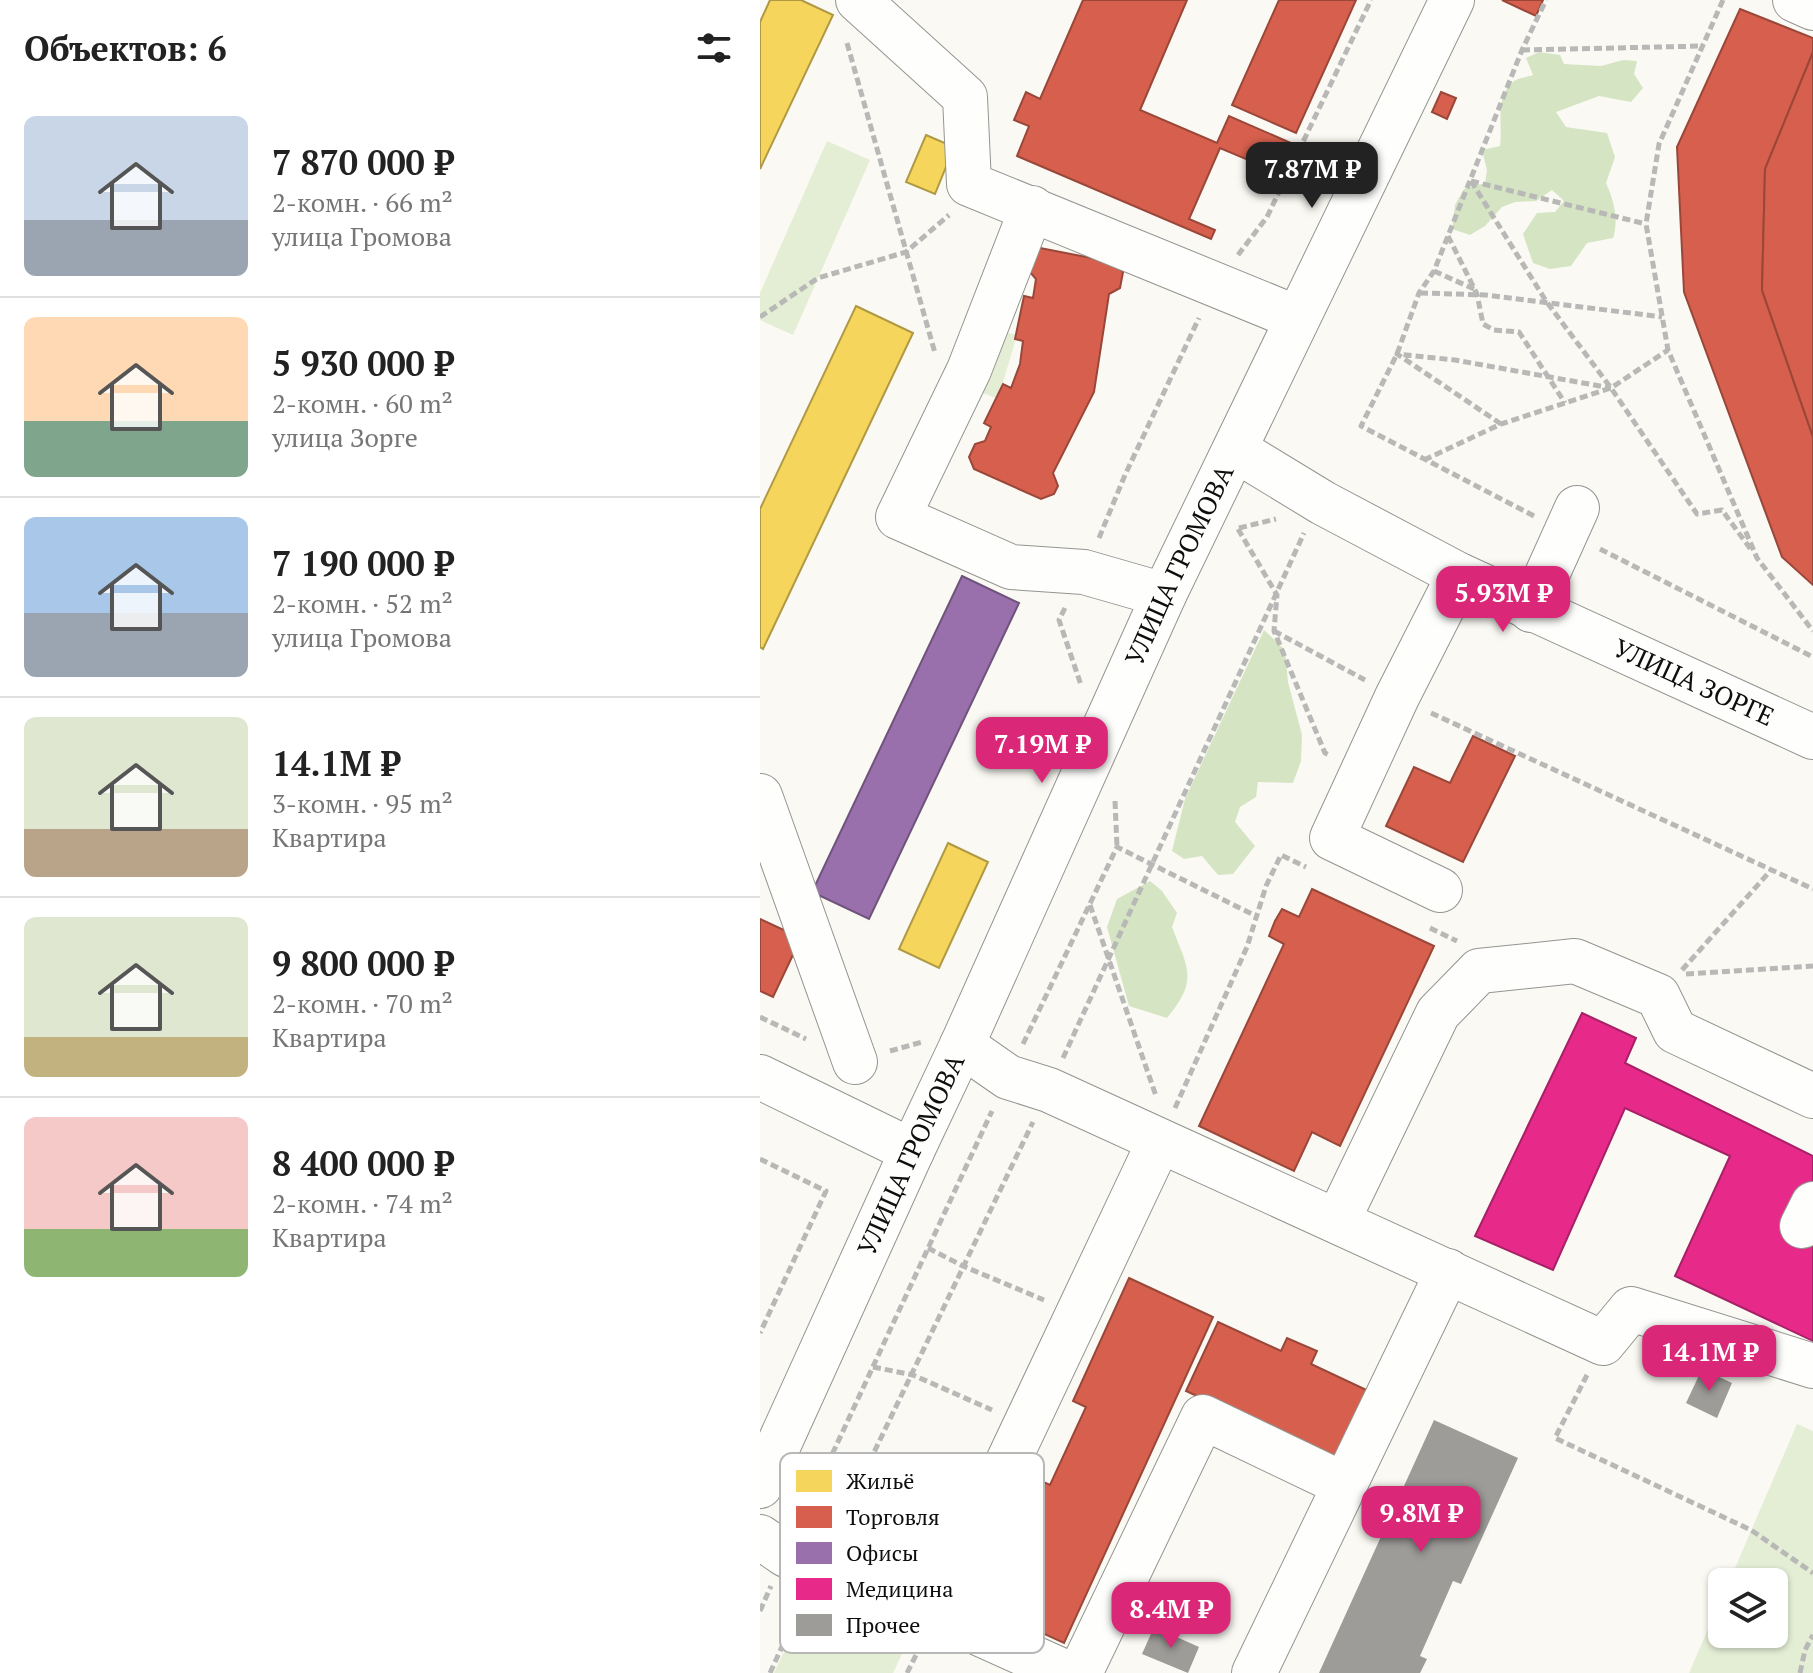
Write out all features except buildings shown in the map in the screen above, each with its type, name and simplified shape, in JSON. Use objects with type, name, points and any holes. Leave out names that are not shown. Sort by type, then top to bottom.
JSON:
[{"type":"street","name":"УЛИЦА ГРОМОВА","points":[[760,1486],[912,1151],[943,1043],[1236,450],[1452,0]]},
{"type":"street","points":[[1795,0],[1813,8]]},
{"type":"street","points":[[852,19],[965,97],[969,184],[1297,318]]},
{"type":"street","points":[[1032,208],[969,370],[898,517],[1011,567],[1084,572],[1164,595]]},
{"type":"street","name":"УЛИЦА ЗОРГЕ","points":[[1236,450],[1323,503],[1459,575],[1813,737]]},
{"type":"street","points":[[1531,610],[1571,520]]},
{"type":"street","points":[[1431,907],[1332,838],[1397,697],[1459,575]]},
{"type":"street","points":[[760,796],[855,1062]]},
{"type":"street","points":[[1338,1220],[1438,1013],[1479,971],[1575,961],[1658,996],[1675,1031],[1813,1096]]},
{"type":"street","points":[[943,1043],[1008,1077],[1163,1134],[1338,1220],[1603,1343],[1631,1309],[1813,1366]]},
{"type":"street","points":[[760,1077],[912,1151]]},
{"type":"street","points":[[1011,1453],[1163,1134]]},
{"type":"street","points":[[1254,1673],[1448,1271]]},
{"type":"street","points":[[1080,1673],[1203,1417],[1345,1485]]},
{"type":"street","points":[[1023,1653],[1067,1673]]},
{"type":"path","points":[[1085,695],[1059,620],[1084,572],[1125,475],[1215,284],[1267,217],[1371,0]]},
{"type":"path","points":[[1546,0],[1522,50],[1434,271],[1419,293],[1397,354],[1361,426],[1424,460],[1571,520],[1813,657]]},
{"type":"path","points":[[1723,0],[1659,144],[1646,224],[1668,350],[1757,558]]},
{"type":"path","points":[[852,19],[906,252],[950,409]]},
{"type":"path","points":[[1522,50],[1703,46]]},
{"type":"path","points":[[1470,180],[1646,224]]},
{"type":"path","points":[[1470,180],[1546,301],[1611,388],[1697,514],[1722,510],[1813,631]]},
{"type":"path","points":[[760,317],[818,278],[906,252],[958,207]]},
{"type":"path","points":[[1448,236],[1476,292],[1483,324],[1494,330],[1519,332],[1565,403]]},
{"type":"path","points":[[1434,271],[1486,295],[1662,317]]},
{"type":"path","points":[[1419,293],[1476,292]]},
{"type":"path","points":[[1424,460],[1501,424],[1611,388],[1668,350]]},
{"type":"path","points":[[1397,354],[1455,360],[1611,388]]},
{"type":"path","points":[[1397,354],[1501,424]]},
{"type":"path","points":[[1229,540],[1238,529],[1272,518],[1283,522]]},
{"type":"path","points":[[1294,526],[1305,530]]},
{"type":"path","points":[[1238,529],[1277,595],[1274,631],[1325,753],[1362,773]]},
{"type":"path","points":[[1274,631],[1397,697],[1813,889]]},
{"type":"path","points":[[825,1453],[873,1367],[1117,847],[1115,790]]},
{"type":"path","points":[[1117,847],[1258,917]]},
{"type":"path","points":[[1163,1134],[1247,947],[1266,886],[1281,855],[1310,869]]},
{"type":"path","points":[[1772,869],[1677,975],[1813,966]]},
{"type":"path","points":[[1089,904],[1163,1134]]},
{"type":"path","points":[[1431,907],[1466,945],[1479,971]]},
{"type":"path","points":[[855,1062],[943,1043]]},
{"type":"path","points":[[760,1159],[826,1191],[760,1333]]},
{"type":"path","points":[[928,1248],[1076,1314]]},
{"type":"path","points":[[1603,1343],[1555,1438],[1751,1530],[1813,1573]]},
{"type":"path","points":[[873,1367],[913,1375],[1024,1425]]},
{"type":"path","points":[[760,1611],[773,1546]]},
{"type":"path","points":[[1800,1673],[1805,1650],[1813,1635]]},
{"type":"green space","points":[[1539,52],[1560,55],[1564,64],[1601,66],[1623,60],[1637,61],[1634,74],[1643,88],[1631,102],[1599,96],[1556,112],[1566,127],[1607,133],[1615,157],[1606,183],[1616,224],[1613,238],[1587,243],[1571,266],[1550,269],[1533,263],[1523,234],[1537,213],[1555,212],[1564,201],[1552,190],[1536,201],[1515,202],[1502,207],[1485,226],[1470,235],[1452,229],[1455,205],[1464,189],[1485,183],[1487,170],[1482,150],[1500,146],[1504,95],[1514,81],[1533,75],[1526,58]]},
{"type":"green space","points":[[827,141],[870,160],[793,335],[760,320],[760,293]]},
{"type":"green space","points":[[980,326],[1017,335],[998,399],[960,384]]},
{"type":"green space","points":[[1264,630],[1285,650],[1288,682],[1302,735],[1301,761],[1293,783],[1258,782],[1256,797],[1240,807],[1235,822],[1255,846],[1233,874],[1218,875],[1202,856],[1184,859],[1172,851],[1185,799]]},
{"type":"green space","points":[[1150,881],[1162,891],[1177,913],[1172,927],[1188,974],[1184,994],[1167,1018],[1129,1006],[1107,927],[1117,899]]},
{"type":"green space","points":[[1797,1424],[1813,1431],[1813,1673],[1689,1673],[1708,1629],[1708,1648],[1788,1648],[1788,1568],[1735,1568]]},
{"type":"green space","points":[[783,1653],[902,1653],[893,1673],[774,1673]]}]
